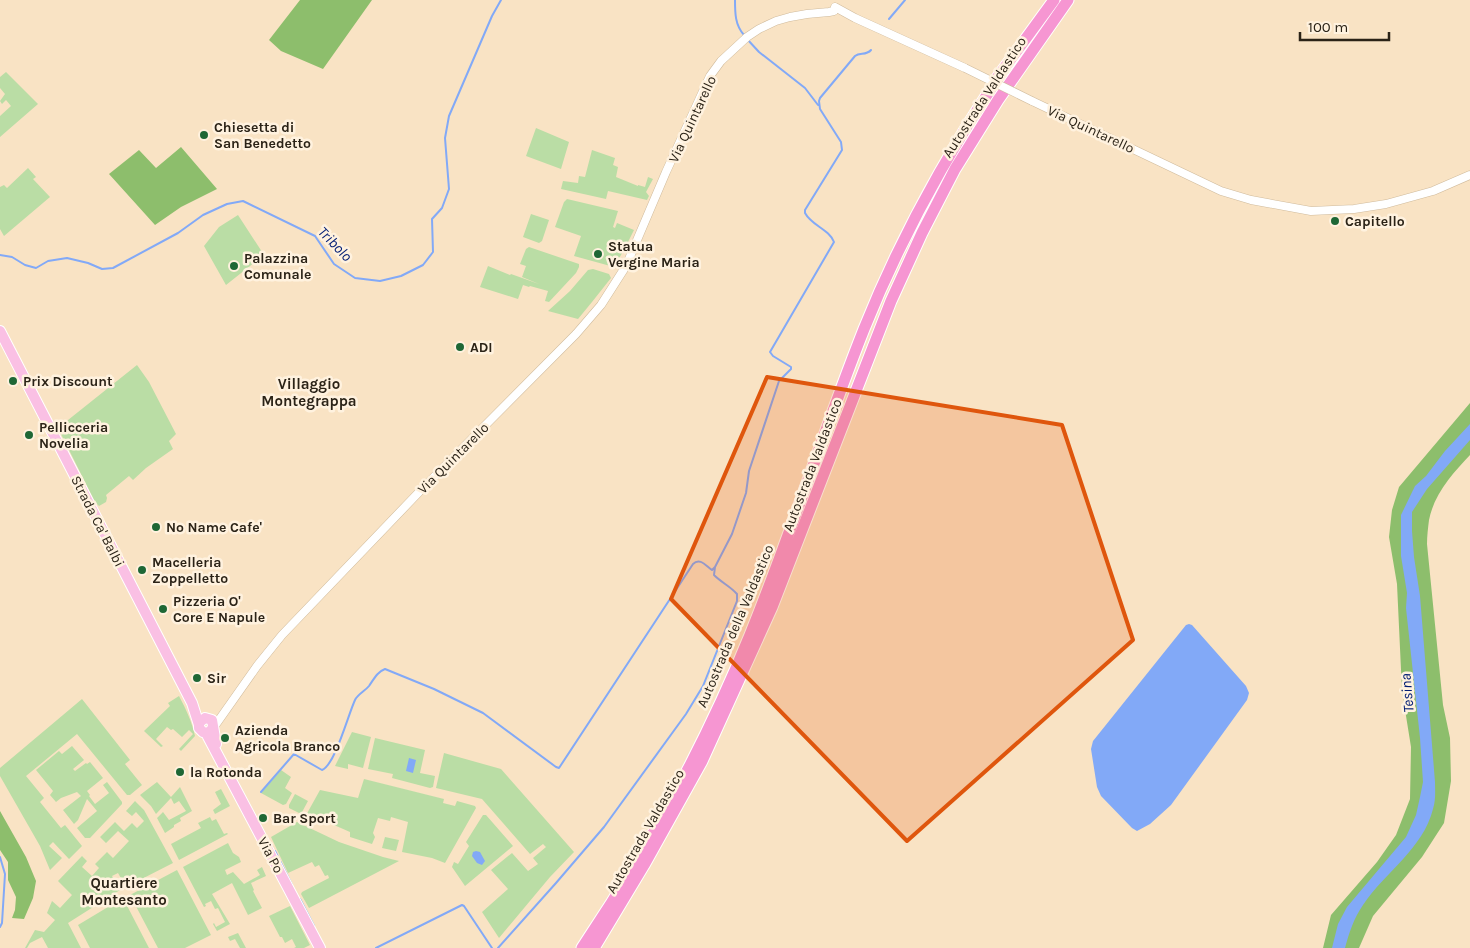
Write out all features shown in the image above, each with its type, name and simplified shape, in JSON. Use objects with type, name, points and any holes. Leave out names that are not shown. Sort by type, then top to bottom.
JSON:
[{"type":"highway","name":"Autostrada della Valdastico","points":[[582,948],[649,841],[683,778],[738,664],[768,591],[848,372],[887,276],[928,192],[994,83],[1054,0]]},
{"type":"highway","name":"Autostrada Valdastico","points":[[594,948],[644,865],[702,761],[772,607],[891,301],[922,233],[955,169],[998,100],[1068,0]]},
{"type":"main road","name":"Strada Ca' Balbi","points":[[2,336],[192,702],[208,725]]},
{"type":"main road","name":"Via Po","points":[[208,725],[222,762],[320,948]]},
{"type":"street","name":"Via Quintarello","points":[[208,725],[226,710],[282,635],[420,491],[576,334],[600,305],[626,266],[710,76],[721,61],[744,39],[776,21],[807,14],[834,11],[835,7],[1221,190],[1250,200],[1311,211],[1354,209],[1386,204],[1433,191],[1470,175]]},
{"type":"highlighted area","points":[[767,377],[1062,425],[1133,640],[907,841],[671,599]]},
{"type":"green space","points":[[300,0],[372,0],[323,69],[281,51],[269,40]]},
{"type":"green space","points":[[6,72],[38,104],[0,137],[0,116],[11,106],[6,100],[2,104],[0,101],[5,94],[0,88],[0,77]]},
{"type":"green space","points":[[536,128],[569,142],[561,169],[526,156]]},
{"type":"green space","points":[[181,147],[217,189],[181,207],[155,225],[109,174],[139,150],[156,168]]},
{"type":"green space","points":[[592,150],[615,158],[613,165],[618,167],[616,177],[645,187],[648,177],[653,179],[646,192],[649,196],[647,200],[608,191],[606,199],[561,189],[563,181],[578,183],[579,176],[585,177]]},
{"type":"green space","points":[[28,168],[36,177],[33,179],[50,197],[4,236],[0,229],[0,187],[4,185],[7,188]]},
{"type":"green space","points":[[567,199],[618,211],[613,227],[615,228],[617,223],[634,230],[614,267],[574,256],[581,236],[555,227],[564,202]]},
{"type":"green space","points":[[531,214],[549,220],[542,241],[539,243],[523,237]]},
{"type":"green space","points":[[238,215],[264,255],[226,285],[204,246],[219,227]]},
{"type":"green space","points":[[529,247],[579,264],[576,273],[549,302],[545,301],[548,291],[530,286],[523,285],[518,299],[480,287],[488,266],[539,284],[522,277],[526,266],[520,264],[526,249]]},
{"type":"green space","points":[[593,269],[609,274],[611,278],[578,319],[548,311],[570,291],[588,270]]},
{"type":"green space","points":[[137,365],[149,382],[176,434],[169,441],[173,449],[146,468],[133,480],[129,476],[106,495],[106,502],[99,506],[95,502],[58,428]]},
{"type":"green space","points":[[1470,403],[1470,455],[1451,477],[1435,501],[1429,520],[1427,538],[1443,705],[1450,738],[1451,781],[1444,823],[1422,857],[1373,916],[1359,948],[1323,948],[1331,915],[1377,862],[1396,835],[1410,799],[1411,747],[1402,691],[1397,584],[1389,537],[1392,510],[1399,487]]},
{"type":"green space","points":[[179,696],[195,736],[181,751],[179,749],[193,734],[189,730],[182,737],[173,729],[171,730],[167,727],[156,739],[163,746],[161,747],[144,731],[170,706],[168,703]]},
{"type":"green space","points":[[82,699],[130,760],[125,764],[142,785],[130,795],[127,795],[77,734],[26,776],[44,798],[40,802],[61,828],[65,825],[82,846],[69,859],[53,842],[49,846],[62,858],[50,870],[40,846],[0,776],[0,768]]},
{"type":"green space","points":[[352,732],[371,737],[363,768],[348,764],[348,769],[335,766]]},
{"type":"green space","points":[[375,738],[425,750],[420,773],[435,776],[433,787],[430,788],[392,778],[393,774],[368,769]]},
{"type":"green space","points":[[72,746],[84,760],[73,769],[75,771],[90,762],[103,778],[87,791],[95,804],[109,793],[103,785],[107,782],[122,802],[90,838],[85,838],[77,828],[97,811],[87,799],[78,820],[74,824],[63,810],[81,796],[77,792],[56,802],[50,795],[53,791],[36,770],[59,751],[62,754]]},
{"type":"green space","points":[[444,753],[501,769],[574,852],[550,877],[499,938],[482,912],[508,889],[491,870],[512,853],[528,871],[538,864],[533,858],[546,847],[543,844],[530,854],[482,799],[436,788]]},
{"type":"green space","points":[[281,770],[291,777],[285,788],[292,793],[286,804],[283,805],[261,793]]},
{"type":"green space","points":[[364,779],[444,799],[443,803],[455,806],[457,801],[475,806],[476,808],[445,863],[432,858],[402,852],[408,822],[391,817],[390,821],[378,818],[372,844],[350,837],[350,832],[318,818],[316,822],[305,817],[320,790],[358,798]]},
{"type":"green space","points":[[157,782],[171,797],[180,787],[192,811],[180,818],[181,821],[165,833],[157,818],[163,812],[169,820],[186,811],[179,801],[174,804],[171,798],[156,814],[140,795]]},
{"type":"green space","points":[[221,789],[230,806],[215,814],[213,810],[221,804],[215,792]]},
{"type":"green space","points":[[295,794],[308,801],[301,814],[289,808]]},
{"type":"green space","points":[[135,801],[144,810],[173,863],[126,887],[118,873],[112,876],[120,890],[68,923],[81,948],[48,948],[42,937],[25,948],[35,930],[44,932],[55,920],[47,913],[52,901],[60,908],[72,895],[58,881],[82,856],[87,861],[82,867],[92,876],[99,868],[95,864],[107,852],[113,858],[129,841],[118,831],[106,843],[100,837],[115,822],[124,831],[132,823],[137,828],[144,821],[136,812],[132,816],[126,811]]},
{"type":"green space","points":[[0,811],[26,857],[36,881],[33,898],[24,919],[12,918],[16,897],[8,880],[8,862],[0,850]]},
{"type":"green space","points":[[483,815],[486,815],[513,846],[465,886],[452,867],[454,862],[458,864],[469,846],[466,842]]},
{"type":"green space","points":[[210,817],[212,821],[216,819],[224,834],[228,834],[179,860],[171,844],[201,828],[198,823]]},
{"type":"green space","points":[[297,822],[339,842],[399,861],[309,908],[301,894],[302,892],[329,878],[328,875],[325,876],[319,865],[315,867],[312,862],[288,873],[271,837]]},
{"type":"green space","points":[[385,837],[399,840],[396,851],[382,848]]},
{"type":"green space","points":[[228,843],[233,853],[239,857],[241,862],[225,870],[227,875],[233,872],[244,884],[260,875],[257,870],[262,867],[266,876],[251,883],[262,908],[248,915],[232,883],[212,894],[230,924],[217,931],[213,924],[216,927],[225,922],[218,908],[215,909],[211,901],[205,904],[206,906],[204,907],[183,867]]},
{"type":"green space","points":[[177,870],[211,935],[185,948],[158,948],[130,895]]},
{"type":"green space","points":[[123,898],[149,948],[90,948],[78,925]]},
{"type":"green space","points":[[290,906],[310,945],[304,948],[294,948],[296,947],[292,939],[285,943],[269,916]]},
{"type":"green space","points":[[238,933],[246,948],[240,948],[235,939],[230,941],[228,937]]},
{"type":"water","name":"Tesina","points":[[1470,424],[1470,440],[1427,489],[1412,512],[1414,557],[1420,596],[1435,782],[1434,806],[1421,836],[1372,893],[1360,910],[1352,926],[1345,948],[1332,948],[1338,924],[1347,907],[1406,837],[1416,815],[1423,782],[1406,608],[1407,593],[1401,556],[1401,515],[1415,486],[1426,476],[1445,451]]},
{"type":"water","points":[[1186,625],[1192,625],[1246,686],[1249,693],[1247,700],[1171,805],[1150,824],[1137,831],[1101,796],[1097,787],[1091,749],[1093,741]]},
{"type":"water","points":[[409,758],[416,760],[413,773],[406,771]]},
{"type":"water","points":[[473,852],[480,852],[485,861],[482,865],[477,863],[472,856]]},
{"type":"waterway","name":"Tribolo","points":[[0,255],[12,257],[25,265],[36,268],[48,261],[67,258],[88,263],[102,269],[113,268],[178,233],[203,215],[227,204],[243,201],[315,236],[334,264],[355,278],[380,281],[401,276],[423,265],[433,252],[432,219],[442,208],[449,189],[445,138],[449,116],[492,16],[501,0]]},
{"type":"waterway","points":[[735,0],[737,23],[744,35]]},
{"type":"waterway","points":[[889,19],[905,0]]},
{"type":"waterway","points":[[747,39],[759,52],[805,88],[818,105]]},
{"type":"waterway","points":[[498,948],[604,827],[686,714],[703,686],[737,601],[737,594],[714,575],[715,567],[732,534],[746,493],[749,471],[779,381],[791,369],[791,367],[773,356],[770,352],[834,242],[805,213],[805,210],[842,150],[841,142],[820,109],[819,101],[855,56],[871,50]]},
{"type":"waterway","points":[[261,792],[294,754],[322,770],[327,766],[336,750],[355,700],[378,674],[385,669],[434,689],[483,713],[559,768],[693,564],[698,561],[712,570],[715,567]]},
{"type":"waterway","points":[[275,851],[292,885]]},
{"type":"waterway","name":"Tribolo","points":[[0,857],[5,874],[2,923],[0,927]]},
{"type":"waterway","points":[[300,899],[314,926]]},
{"type":"waterway","points":[[376,948],[462,905],[492,948]]},
{"type":"place","name":"Chiesetta di San Benedetto","points":[[204,135]]},
{"type":"place","name":"Capitello","points":[[1335,221]]},
{"type":"place","name":"Statua Vergine Maria","points":[[598,254]]},
{"type":"place","name":"Palazzina Comunale","points":[[234,266]]},
{"type":"place","name":"ADI","points":[[460,347]]},
{"type":"place","name":"Prix Discount","points":[[13,381]]},
{"type":"place","name":"Pellicceria Novelia","points":[[29,435]]},
{"type":"place","name":"No Name Cafe'","points":[[156,527]]},
{"type":"place","name":"Macelleria Zoppelletto","points":[[142,570]]},
{"type":"place","name":"Pizzeria O' Core E Napule","points":[[163,609]]},
{"type":"place","name":"Sir","points":[[197,678]]},
{"type":"place","name":"Azienda Agricola Branco","points":[[225,738]]},
{"type":"place","name":"la Rotonda","points":[[180,772]]},
{"type":"place","name":"Bar Sport","points":[[263,818]]},
{"type":"district","name":"Villaggio Montegrappa","points":[[309,392]]},
{"type":"district","name":"Quartiere Montesanto","points":[[124,892]]}]
